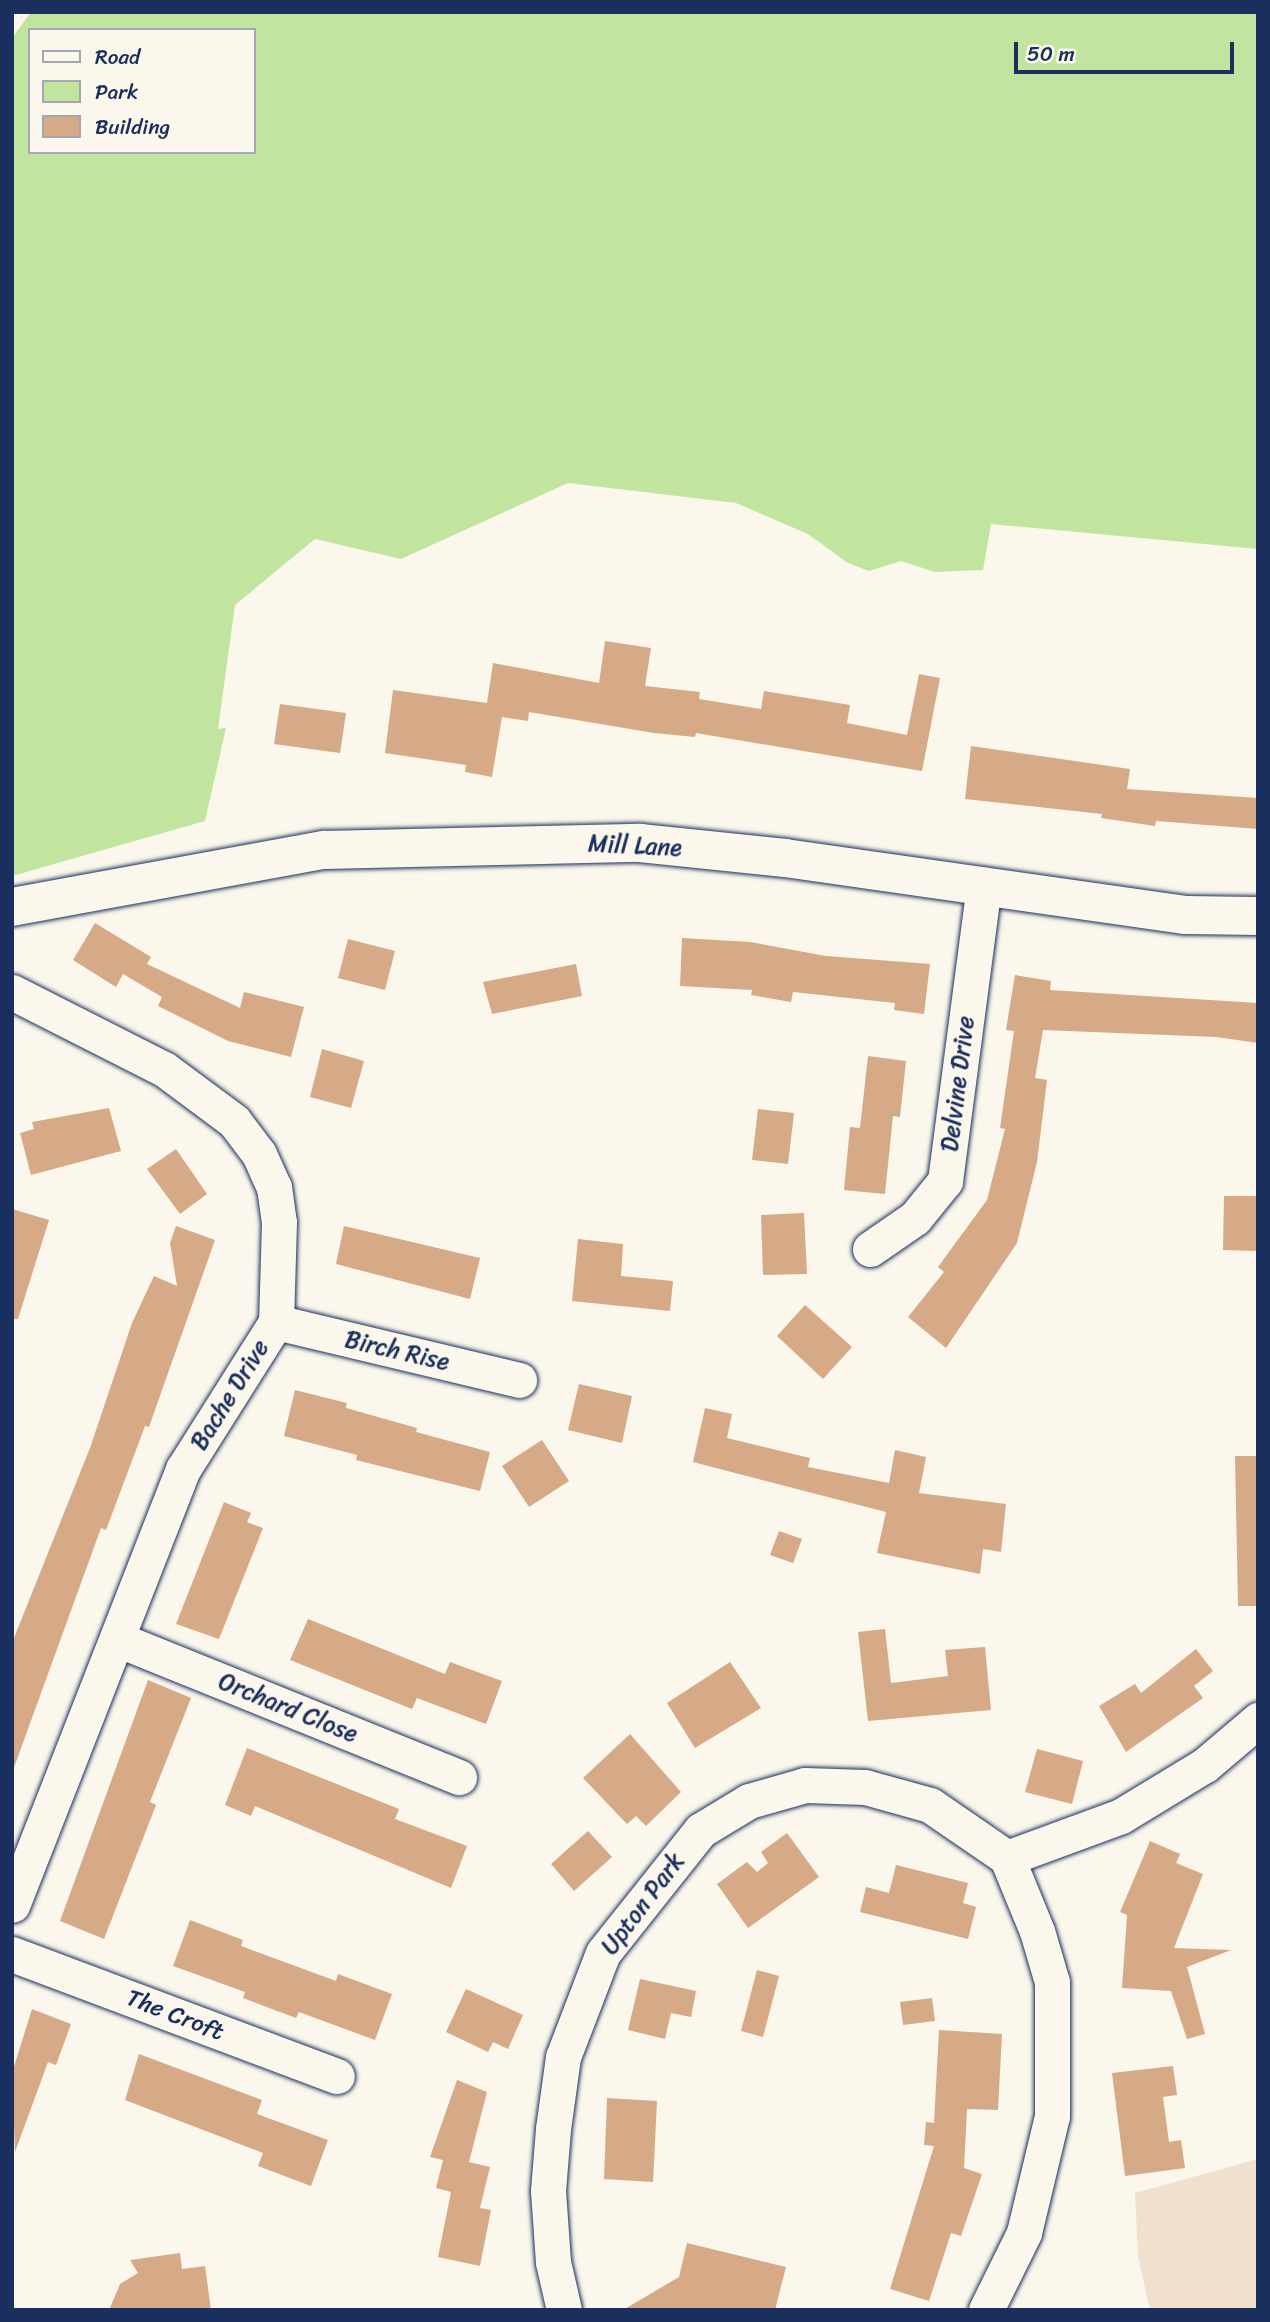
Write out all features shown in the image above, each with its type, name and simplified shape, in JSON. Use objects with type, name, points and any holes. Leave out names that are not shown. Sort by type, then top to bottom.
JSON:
[{"type":"street","name":"Mill Lane","points":[[12,907],[283,856],[488,844],[640,843],[984,885],[1186,915],[1258,916]]},
{"type":"street","name":"Delvine Drive","points":[[870,1249],[915,1218],[945,1181],[984,885]]},
{"type":"street","name":"Bache Drive","points":[[12,992],[164,1069],[234,1121],[259,1154],[274,1187],[279,1222],[276,1322],[183,1469],[12,1905]]},
{"type":"street","name":"Birch Rise","points":[[276,1322],[519,1380]]},
{"type":"street","name":"Orchard Close","points":[[117,1639],[459,1777]]},
{"type":"street","points":[[986,2310],[1024,2233],[1052,2116],[1052,1982],[1037,1931],[1007,1858],[1121,1816],[1205,1765],[1258,1720]]},
{"type":"street","name":"Upton Park","points":[[564,2310],[553,2262],[548,2191],[563,2057],[603,1953],[701,1829],[749,1801],[805,1785],[865,1787],[930,1805],[1007,1858]]},
{"type":"street","name":"The Croft","points":[[12,1954],[337,2076]]},
{"type":"shaded area","points":[[1258,2159],[1258,2310],[1150,2310],[1138,2256],[1135,2193]]},
{"type":"green space","points":[[31,12],[1258,12],[1258,549],[991,524],[983,570],[935,572],[901,561],[869,571],[848,563],[808,534],[736,503],[568,483],[401,559],[315,539],[235,605],[218,729],[226,728],[205,821],[12,876],[12,38]]},
{"type":"building","points":[[605,641],[651,648],[645,686],[700,692],[699,699],[761,709],[764,691],[850,705],[847,723],[907,735],[919,674],[940,678],[922,771],[696,733],[695,737],[654,733],[529,712],[528,721],[502,717],[492,777],[465,772],[466,765],[385,753],[393,690],[487,703],[493,663],[599,683]]},
{"type":"building","points":[[280,704],[346,713],[340,753],[274,744]]},
{"type":"building","points":[[971,746],[1130,769],[1127,789],[1258,798],[1258,829],[1156,821],[1155,826],[1101,818],[1102,814],[965,799]]},
{"type":"building","points":[[95,923],[151,957],[147,964],[240,1008],[244,992],[304,1007],[291,1057],[228,1041],[158,1006],[162,997],[123,974],[116,987],[73,960]]},
{"type":"building","points":[[682,938],[750,942],[826,956],[930,964],[924,1014],[894,1010],[895,1003],[793,992],[791,1002],[751,995],[752,990],[680,986]]},
{"type":"building","points":[[348,939],[395,951],[385,990],[338,978]]},
{"type":"building","points":[[576,964],[582,996],[492,1014],[483,982]]},
{"type":"building","points":[[1015,975],[1051,981],[1050,990],[1258,1003],[1258,1043],[1216,1037],[1043,1030],[1035,1078],[1047,1080],[1037,1162],[1017,1243],[946,1348],[908,1317],[944,1272],[938,1267],[987,1200],[1005,1129],[1000,1128],[1014,1031],[1006,1030]]},
{"type":"building","points":[[322,1049],[364,1061],[351,1108],[310,1097]]},
{"type":"building","points":[[868,1056],[906,1061],[900,1117],[893,1116],[885,1194],[844,1190],[850,1127],[860,1128]]},
{"type":"building","points":[[109,1108],[121,1151],[31,1175],[20,1133],[34,1129],[32,1122]]},
{"type":"building","points":[[758,1109],[794,1113],[788,1164],[752,1160]]},
{"type":"building","points":[[176,1149],[207,1194],[180,1214],[147,1169]]},
{"type":"building","points":[[1224,1196],[1258,1196],[1258,1251],[1223,1250]]},
{"type":"building","points":[[12,1209],[49,1220],[18,1319],[12,1319]]},
{"type":"building","points":[[804,1213],[807,1274],[763,1275],[761,1215]]},
{"type":"building","points":[[176,1226],[215,1240],[149,1427],[145,1426],[106,1530],[101,1528],[12,1773],[12,1643],[90,1448],[132,1323],[154,1276],[177,1286],[170,1243]]},
{"type":"building","points":[[344,1226],[480,1258],[470,1299],[336,1264]]},
{"type":"building","points":[[578,1239],[623,1244],[621,1276],[673,1281],[670,1311],[572,1301]]},
{"type":"building","points":[[805,1305],[852,1347],[823,1379],[777,1336]]},
{"type":"building","points":[[579,1384],[632,1396],[622,1443],[568,1430]]},
{"type":"building","points":[[295,1390],[347,1403],[346,1408],[417,1428],[416,1432],[490,1452],[480,1491],[356,1460],[357,1455],[284,1436]]},
{"type":"building","points":[[705,1408],[732,1414],[727,1438],[810,1458],[808,1467],[889,1483],[895,1450],[926,1457],[919,1493],[1006,1504],[1001,1552],[983,1549],[980,1574],[877,1553],[886,1512],[693,1462]]},
{"type":"building","points":[[542,1440],[569,1481],[529,1507],[502,1466]]},
{"type":"building","points":[[1235,1456],[1258,1456],[1258,1606],[1238,1606]]},
{"type":"building","points":[[224,1502],[251,1513],[247,1522],[263,1528],[219,1639],[176,1624]]},
{"type":"building","points":[[779,1531],[802,1539],[793,1563],[770,1555]]},
{"type":"building","points":[[308,1619],[445,1674],[450,1662],[502,1681],[486,1724],[417,1698],[412,1709],[290,1660]]},
{"type":"building","points":[[885,1629],[891,1683],[948,1676],[945,1650],[985,1647],[991,1710],[868,1721],[858,1632]]},
{"type":"building","points":[[1196,1649],[1213,1671],[1194,1686],[1203,1698],[1126,1752],[1099,1706],[1135,1684],[1141,1693]]},
{"type":"building","points":[[730,1662],[761,1708],[695,1748],[667,1703]]},
{"type":"building","points":[[148,1680],[191,1698],[150,1802],[156,1805],[104,1939],[60,1921]]},
{"type":"building","points":[[630,1734],[681,1792],[646,1826],[636,1816],[627,1824],[583,1778]]},
{"type":"building","points":[[247,1748],[399,1809],[395,1819],[467,1846],[451,1888],[255,1806],[251,1816],[225,1805]]},
{"type":"building","points":[[1037,1749],[1083,1761],[1072,1804],[1025,1792]]},
{"type":"building","points":[[588,1831],[612,1857],[574,1891],[551,1864]]},
{"type":"building","points":[[787,1833],[819,1877],[748,1928],[717,1884],[747,1862],[757,1872],[768,1863],[761,1852]]},
{"type":"building","points":[[1150,1841],[1180,1854],[1176,1863],[1203,1874],[1174,1948],[1231,1950],[1187,1967],[1205,2034],[1187,2039],[1171,1991],[1122,1988],[1127,1915],[1120,1912]]},
{"type":"building","points":[[896,1865],[968,1883],[963,1903],[976,1907],[968,1939],[860,1912],[866,1887],[889,1893]]},
{"type":"building","points":[[190,1920],[243,1940],[241,1946],[336,1981],[338,1974],[392,1994],[375,2040],[299,2012],[296,2018],[243,1998],[245,1992],[173,1966]]},
{"type":"building","points":[[757,1970],[779,1976],[763,2037],[741,2031]]},
{"type":"building","points":[[640,1979],[696,1991],[691,2017],[671,2013],[665,2039],[628,2030]]},
{"type":"building","points":[[466,1989],[523,2015],[508,2049],[493,2042],[488,2052],[446,2032]]},
{"type":"building","points":[[932,1998],[935,2021],[903,2025],[900,2002]]},
{"type":"building","points":[[32,2009],[71,2024],[56,2065],[48,2062],[15,2152],[12,2073]]},
{"type":"building","points":[[939,2030],[1002,2034],[998,2110],[967,2109],[964,2168],[982,2174],[961,2236],[951,2233],[929,2301],[890,2289],[934,2146],[924,2145],[926,2122],[934,2123]]},
{"type":"building","points":[[139,2054],[262,2100],[257,2114],[328,2140],[311,2186],[258,2166],[263,2153],[125,2100]]},
{"type":"building","points":[[1173,2066],[1177,2095],[1163,2097],[1169,2142],[1181,2140],[1185,2168],[1125,2176],[1112,2073]]},
{"type":"building","points":[[457,2080],[487,2092],[469,2162],[490,2167],[480,2208],[491,2210],[480,2266],[438,2257],[451,2192],[436,2188],[443,2160],[430,2157]]},
{"type":"building","points":[[607,2098],[657,2101],[653,2182],[604,2179]]},
{"type":"building","points":[[687,2243],[786,2267],[775,2310],[623,2310],[679,2277]]},
{"type":"building","points":[[180,2253],[182,2269],[205,2266],[211,2310],[109,2310],[120,2284],[138,2273],[130,2260]]}]
